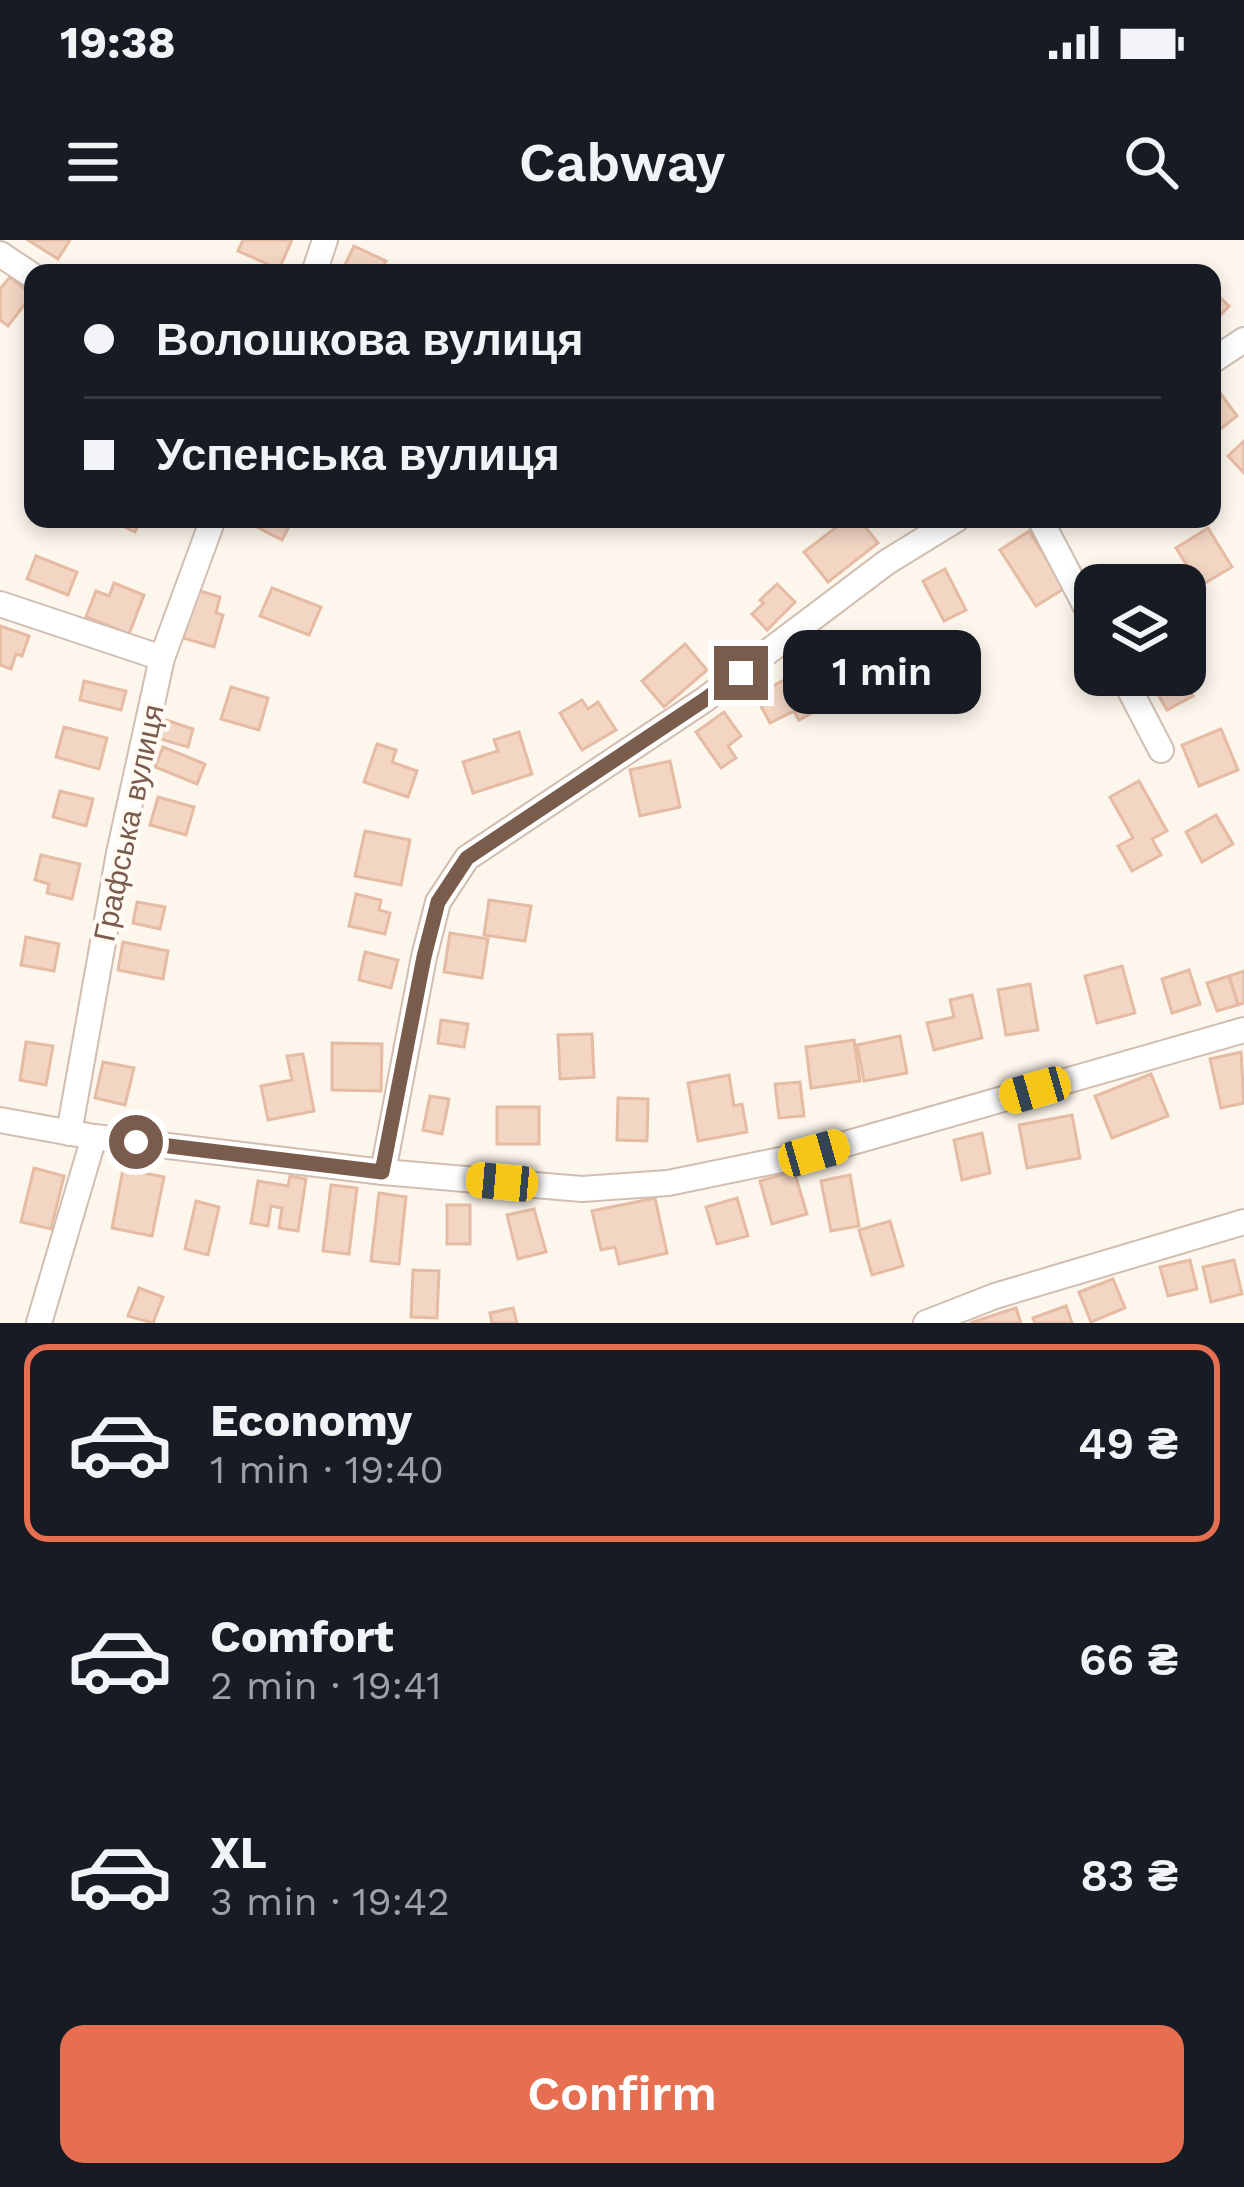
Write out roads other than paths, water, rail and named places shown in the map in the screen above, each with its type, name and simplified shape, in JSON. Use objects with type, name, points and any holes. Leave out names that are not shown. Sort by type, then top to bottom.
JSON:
[{"type":"street","name":"Графська вулиця","points":[[39,1323],[81,1135],[119,853],[162,658],[210,528]]},
{"type":"street","points":[[382,1172],[438,902],[467,858],[704,700],[887,562],[942,528]]},
{"type":"street","points":[[1045,528],[1074,584]]},
{"type":"street","points":[[0,604],[162,658]]},
{"type":"street","points":[[1133,696],[1161,750]]},
{"type":"street","points":[[0,1120],[81,1135],[382,1172],[582,1189],[668,1183],[814,1153],[1244,1030]]},
{"type":"street","points":[[926,1323],[994,1296],[1244,1222]]}]
